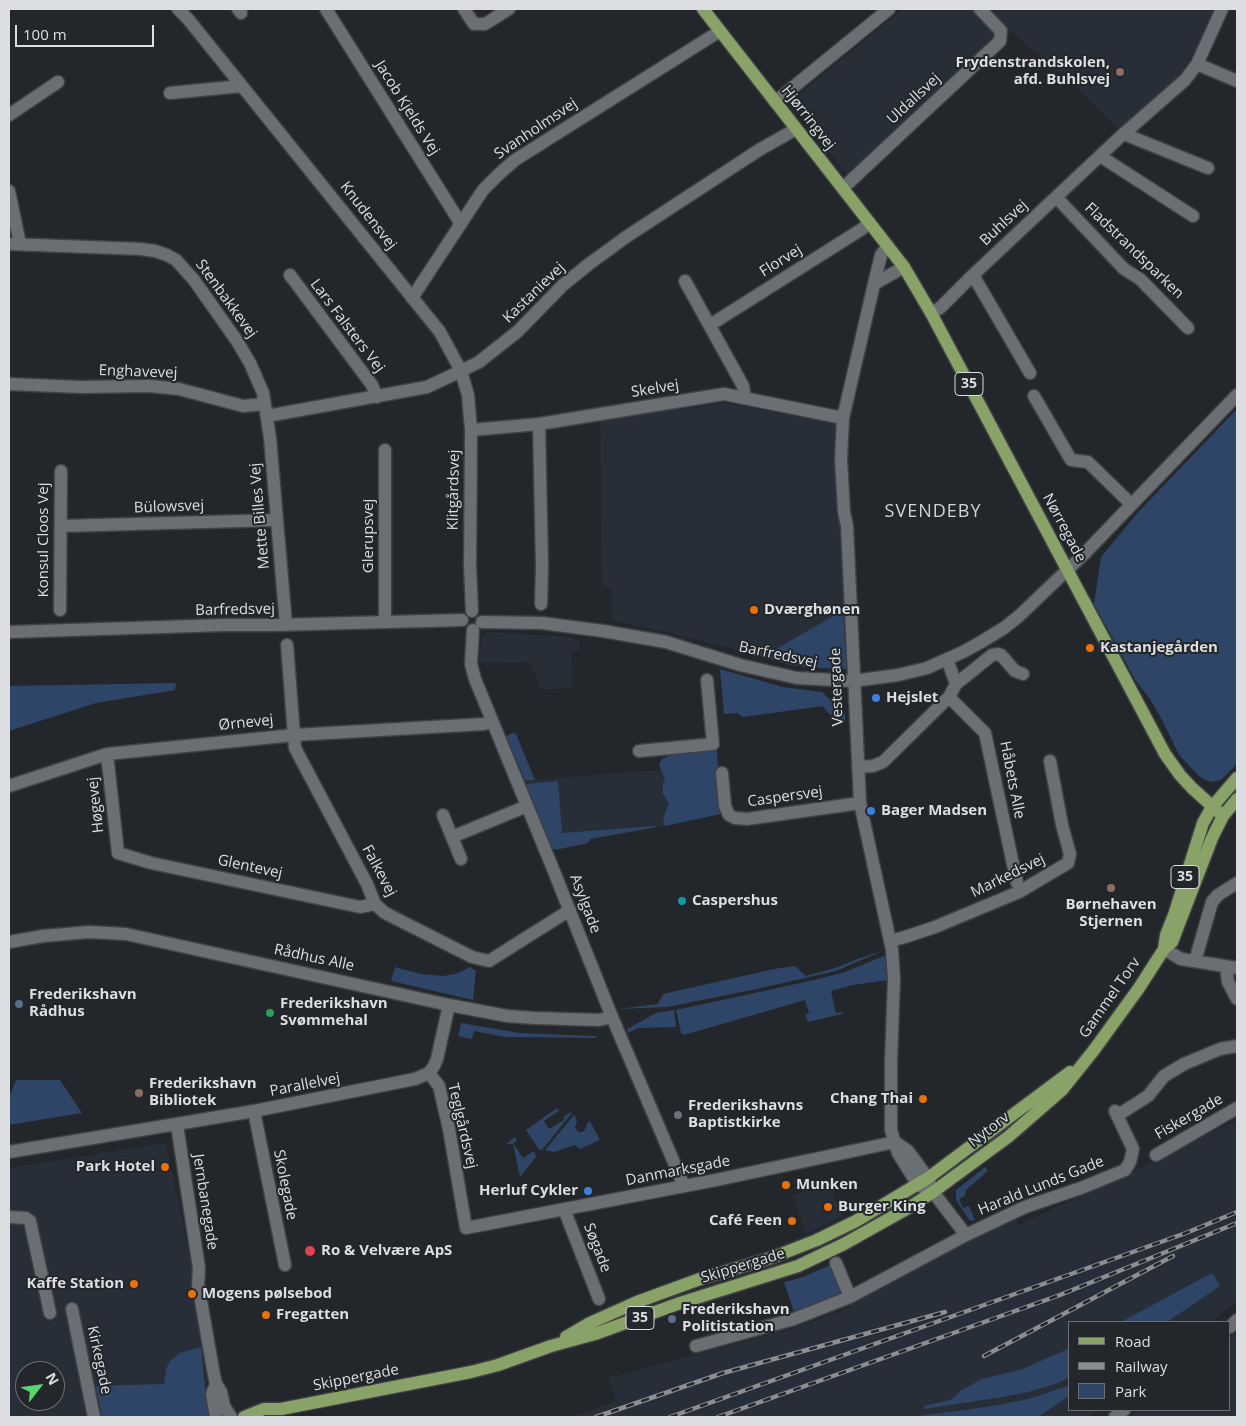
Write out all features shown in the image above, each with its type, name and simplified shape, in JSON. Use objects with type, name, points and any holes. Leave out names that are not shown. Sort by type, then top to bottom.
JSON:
[{"type":"main road","name":"Hjørringvej","points":[[703,9],[888,246]]},
{"type":"main road","name":"Nørregade","points":[[888,246],[904,266],[931,313],[1165,754],[1180,775],[1223,816]]},
{"type":"main road","name":"Gammel Torv","points":[[1164,949],[1166,935],[1203,823],[1212,807],[1237,778]]},
{"type":"main road","name":"Gammel Torv","points":[[1059,1086],[1094,1050],[1139,988],[1164,949],[1172,942],[1181,924],[1201,863],[1223,816],[1237,799]]},
{"type":"main road","name":"Nytorv","points":[[923,1182],[1059,1086]]},
{"type":"main road","name":"Nytorv","points":[[934,1192],[1008,1137],[1059,1086]]},
{"type":"main road","name":"Skippergade","points":[[551,1346],[590,1323],[637,1302],[700,1279],[771,1258],[817,1240],[856,1221],[923,1182]]},
{"type":"main road","name":"Skippergade","points":[[244,1417],[264,1409],[281,1409],[471,1372],[595,1334],[680,1303],[798,1266],[844,1244],[934,1192]]},
{"type":"main road","name":"Skippergade","points":[[268,1417],[281,1409]]},
{"type":"street","name":"Knudensvej","points":[[178,9],[185,14],[440,332],[461,371]]},
{"type":"street","name":"Jacob Kjelds Vej","points":[[326,9],[461,224]]},
{"type":"street","points":[[464,9],[474,24],[485,24],[508,9]]},
{"type":"street","points":[[775,102],[889,9]]},
{"type":"street","name":"Uldallsvej","points":[[843,188],[1000,41],[1001,31],[980,9]]},
{"type":"street","name":"Buhlsvej","points":[[931,313],[940,308],[973,274],[1185,80],[1197,64],[1222,9]]},
{"type":"street","name":"Svanholmsvej","points":[[412,298],[483,190],[515,160],[720,31]]},
{"type":"street","points":[[1197,64],[1237,81]]},
{"type":"street","points":[[9,114],[58,82]]},
{"type":"street","points":[[170,93],[242,86]]},
{"type":"street","name":"Kastanievej","points":[[266,410],[377,397],[426,387],[479,362],[516,332],[564,285],[589,264],[626,237],[759,150],[796,129]]},
{"type":"street","points":[[1124,134],[1208,168]]},
{"type":"street","points":[[1100,156],[1193,216]]},
{"type":"street","points":[[9,191],[14,244]]},
{"type":"street","name":"Fladstrandsparken","points":[[1056,197],[1124,268],[1140,279],[1188,328]]},
{"type":"street","name":"Florvej","points":[[710,326],[862,229],[869,222]]},
{"type":"street","name":"Stenbakkevej","points":[[14,244],[141,249],[167,254],[176,260],[194,280],[237,341],[259,382],[266,410]]},
{"type":"street","name":"Vestergade","points":[[888,246],[881,255],[843,418],[841,459],[844,512],[847,526],[860,803],[890,940],[894,979],[890,1089],[891,1130],[895,1142]]},
{"type":"street","points":[[874,284],[904,266]]},
{"type":"street","points":[[973,274],[1030,373]]},
{"type":"street","name":"Lars Falsters Vej","points":[[290,276],[372,385],[377,397]]},
{"type":"street","points":[[685,281],[743,386],[745,398]]},
{"type":"street","name":"Klitgårdsvej","points":[[461,371],[468,395],[471,430],[470,567],[472,611]]},
{"type":"street","name":"Enghavevej","points":[[9,384],[81,387],[150,386],[179,389],[243,406],[266,410]]},
{"type":"street","name":"Skelvej","points":[[471,430],[539,424],[724,394],[843,418]]},
{"type":"street","name":"Barfredsvej","points":[[477,626],[542,623],[604,631],[666,642],[740,664],[797,678],[853,681],[927,668],[975,646],[1004,628],[1026,610],[1237,395]]},
{"type":"street","points":[[1034,396],[1071,460],[1088,462],[1131,504]]},
{"type":"street","name":"Mette Billes Vej","points":[[266,410],[286,625]]},
{"type":"street","points":[[539,424],[541,604]]},
{"type":"street","name":"Glerupsvej","points":[[385,450],[385,622]]},
{"type":"street","name":"Konsul Cloos Vej","points":[[60,610],[61,471]]},
{"type":"street","name":"Bülowsvej","points":[[61,526],[277,520]]},
{"type":"street","points":[[472,611],[478,613],[477,626],[464,626],[462,620],[464,615],[472,611]]},
{"type":"street","name":"Barfredsvej","points":[[9,632],[462,620]]},
{"type":"street","name":"Asylgade","points":[[477,626],[471,664],[475,679],[612,1017],[684,1186]]},
{"type":"street","name":"Falkevej","points":[[287,645],[295,748],[367,884],[375,904],[385,913],[472,957],[489,961],[570,910]]},
{"type":"street","points":[[858,767],[873,766],[883,762],[949,697],[956,684],[992,655],[1001,655],[1016,671],[1023,674]]},
{"type":"street","points":[[947,659],[956,684]]},
{"type":"street","points":[[639,751],[713,744],[707,680]]},
{"type":"street","name":"Håbets Alle","points":[[949,697],[986,733],[1017,883]]},
{"type":"street","name":"Ørnevej","points":[[9,786],[107,754],[294,735],[492,722]]},
{"type":"street","name":"Høgevej","points":[[107,754],[118,853]]},
{"type":"street","name":"Markedsvej","points":[[890,940],[934,927],[1019,892],[1068,863],[1070,854],[1062,825],[1050,761]]},
{"type":"street","name":"Caspersvej","points":[[722,773],[725,806],[729,815],[735,818],[747,819],[860,803]]},
{"type":"street","points":[[452,837],[527,806]]},
{"type":"street","points":[[443,815],[461,859]]},
{"type":"street","name":"Glentevej","points":[[118,853],[151,863],[360,907],[375,904]]},
{"type":"street","points":[[1195,961],[1212,902],[1218,895],[1237,883]]},
{"type":"street","name":"Rådhus Alle","points":[[9,942],[51,935],[89,932],[126,934],[507,1016],[599,1020],[612,1017]]},
{"type":"street","points":[[1164,949],[1181,959],[1232,967],[1228,982],[1237,999]]},
{"type":"street","name":"Teglgårdsvej","points":[[449,1005],[437,1059],[429,1072],[439,1086],[449,1129],[466,1228]]},
{"type":"street","name":"Harald Lunds Gade","points":[[696,1346],[794,1319],[850,1297],[966,1235],[1025,1207],[1082,1188],[1124,1170],[1130,1162],[1133,1149],[1116,1113],[1148,1096],[1164,1076],[1184,1064],[1220,1049],[1237,1046]]},
{"type":"street","name":"Parallelvej","points":[[9,1152],[254,1111],[415,1079],[429,1072]]},
{"type":"street","name":"Fiskergade","points":[[1156,1155],[1237,1108]]},
{"type":"street","name":"Skolegade","points":[[254,1111],[285,1265]]},
{"type":"street","name":"Jernbanegade","points":[[177,1124],[199,1268],[198,1284],[216,1384]]},
{"type":"street","points":[[895,1142],[908,1151],[923,1182],[934,1192]]},
{"type":"street","name":"Danmarksgade","points":[[466,1228],[684,1186],[895,1142]]},
{"type":"street","name":"Harald Lunds Gade","points":[[934,1192],[966,1235]]},
{"type":"street","name":"Søgade","points":[[564,1209],[599,1299]]},
{"type":"street","points":[[9,1217],[30,1220],[50,1314]]},
{"type":"street","points":[[836,1263],[850,1297]]},
{"type":"street","name":"Kirkegade","points":[[72,1309],[94,1417]]},
{"type":"street","points":[[216,1384],[212,1394],[216,1417]]},
{"type":"street","points":[[216,1384],[221,1392],[224,1406],[231,1417]]},
{"type":"shaded area","points":[[903,9],[972,9],[994,34],[994,40],[848,176],[793,105],[793,99]]},
{"type":"shaded area","name":"Frydenstrandskolen, afd. Buhlsvej","points":[[989,9],[1214,9],[1199,44],[1179,76],[1120,131],[1073,84],[1007,28]]},
{"type":"shaded area","points":[[724,403],[836,423],[838,518],[842,523],[846,606],[843,609],[846,661],[848,663],[816,668],[791,665],[680,635],[612,620],[611,587],[602,587],[600,420]]},
{"type":"shaded area","points":[[487,633],[571,637],[579,640],[580,650],[571,651],[573,685],[570,688],[541,690],[530,662],[479,663],[481,639]]},
{"type":"shaded area","points":[[661,770],[665,779],[663,794],[669,803],[663,819],[665,826],[590,839],[588,843],[555,850],[552,848],[525,780]]},
{"type":"shaded area","points":[[1237,1120],[1237,1301],[1212,1321],[1068,1321],[1068,1411],[1097,1411],[1088,1417],[572,1417],[617,1401],[608,1378],[784,1331],[841,1311],[975,1236],[1014,1218],[1018,1225],[1118,1179]]},
{"type":"shaded area","points":[[166,1143],[193,1273],[205,1348],[204,1366],[211,1417],[9,1417],[9,1168]]},
{"type":"shaded area","points":[[829,1184],[843,1216],[806,1234],[792,1195]]},
{"type":"shaded area","points":[[1237,1330],[1237,1417],[1129,1417],[1138,1411],[1231,1411],[1231,1336]]},
{"type":"green space","points":[[1237,409],[1237,764],[1221,780],[1213,782],[1199,776],[1179,755],[1162,720],[1150,699],[1136,681],[1094,604],[1101,557],[1140,510]]},
{"type":"green space","points":[[835,607],[843,608],[846,661],[849,669],[791,665],[753,654],[765,646],[769,653],[832,617],[829,611]]},
{"type":"green space","points":[[720,669],[783,687],[822,692],[845,714],[845,722],[836,723],[834,717],[823,706],[743,717],[737,713],[724,714]]},
{"type":"green space","points":[[176,683],[175,690],[96,703],[9,731],[9,686]]},
{"type":"green space","points":[[513,733],[516,734],[535,780],[525,780],[506,736]]},
{"type":"green space","points":[[713,748],[717,751],[721,814],[665,826],[663,819],[669,803],[663,794],[665,779],[659,765],[661,760],[677,753]]},
{"type":"green space","points":[[558,781],[562,833],[657,827],[590,839],[588,843],[555,850],[552,848],[526,784]]},
{"type":"green space","points":[[885,950],[836,971],[752,990],[667,1007],[618,1009],[658,1004],[663,994],[774,969],[795,966],[806,976]]},
{"type":"green space","points":[[886,955],[888,980],[853,985],[831,991],[836,1013],[842,1012],[842,1014],[808,1022],[805,1015],[809,1013],[805,1000],[684,1035],[681,1033],[676,1010],[845,972]]},
{"type":"green space","points":[[395,967],[421,974],[443,976],[455,974],[470,967],[476,971],[473,1000],[391,981]]},
{"type":"green space","points":[[674,1010],[676,1027],[638,1028],[628,1033],[627,1029],[656,1013]]},
{"type":"green space","points":[[461,1023],[520,1033],[595,1036],[597,1038],[505,1037],[474,1031],[472,1039],[458,1036]]},
{"type":"green space","points":[[16,1080],[60,1080],[82,1113],[9,1125],[9,1097]]},
{"type":"green space","points":[[557,1108],[559,1111],[544,1121],[549,1129],[564,1120],[563,1117],[572,1113],[542,1150],[537,1149],[526,1130]]},
{"type":"green space","points":[[574,1115],[577,1120],[575,1127],[578,1132],[583,1132],[590,1121],[600,1140],[580,1149],[575,1145],[554,1152],[545,1150]]},
{"type":"green space","points":[[515,1137],[517,1141],[513,1143],[523,1158],[534,1151],[536,1157],[520,1177],[513,1144],[506,1144]]},
{"type":"green space","points":[[985,1167],[988,1171],[966,1190],[965,1196],[959,1199],[963,1208],[969,1206],[975,1220],[970,1221],[956,1200],[956,1190]]},
{"type":"green space","points":[[833,1264],[842,1293],[794,1312],[784,1282],[803,1277]]},
{"type":"green space","points":[[1212,1273],[1220,1286],[1168,1321],[1123,1321]]},
{"type":"green space","points":[[201,1347],[206,1400],[210,1417],[102,1417],[96,1386],[164,1384],[166,1369],[170,1361],[180,1353]]},
{"type":"green space","points":[[1068,1349],[1068,1378],[1058,1383],[1003,1397],[924,1409],[924,1406],[950,1400],[960,1391],[982,1379],[1023,1369]]},
{"type":"green space","points":[[1068,1386],[1068,1396],[1038,1417],[912,1417],[986,1407],[1029,1399]]},
{"type":"railway","points":[[670,1417],[1186,1233],[1237,1212]]},
{"type":"railway","points":[[718,1417],[1060,1295],[1237,1223]]},
{"type":"railway","points":[[984,1356],[1173,1256]]},
{"type":"railway","points":[[596,1417],[723,1373],[945,1312]]},
{"type":"place","name":"Frydenstrandskolen, afd. Buhlsvej","points":[[1120,72]]},
{"type":"place","name":"Dværghønen","points":[[754,610]]},
{"type":"place","name":"Kastanjegården","points":[[1090,648]]},
{"type":"place","name":"Hejslet","points":[[876,698]]},
{"type":"place","name":"Bager Madsen","points":[[871,811]]},
{"type":"place","name":"Børnehaven Stjernen","points":[[1111,888]]},
{"type":"place","name":"Caspershus","points":[[682,901]]},
{"type":"place","name":"Frederikshavn Rådhus","points":[[19,1004]]},
{"type":"place","name":"Frederikshavn Svømmehal","points":[[270,1013]]},
{"type":"place","name":"Frederikshavn Bibliotek","points":[[139,1093]]},
{"type":"place","name":"Chang Thai","points":[[923,1099]]},
{"type":"place","name":"Frederikshavns Baptistkirke","points":[[678,1115]]},
{"type":"place","name":"Park Hotel","points":[[165,1167]]},
{"type":"place","name":"Munken","points":[[786,1185]]},
{"type":"place","name":"Herluf Cykler","points":[[588,1191]]},
{"type":"place","name":"Burger King","points":[[828,1207]]},
{"type":"place","name":"Café Feen","points":[[792,1221]]},
{"type":"place","name":"Ro & Velvære ApS","points":[[310,1251]]},
{"type":"place","name":"Kaffe Station","points":[[134,1284]]},
{"type":"place","name":"Mogens pølsebod","points":[[192,1294]]},
{"type":"place","name":"Fregatten","points":[[266,1315]]},
{"type":"place","name":"Frederikshavn Politistation","points":[[672,1319]]},
{"type":"district","name":"SVENDEBY","points":[[933,512]]}]
